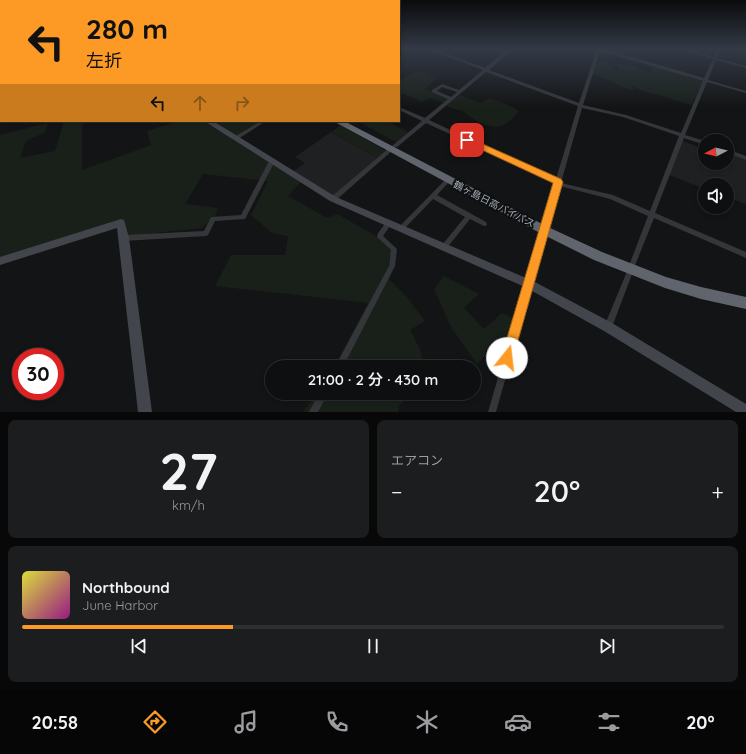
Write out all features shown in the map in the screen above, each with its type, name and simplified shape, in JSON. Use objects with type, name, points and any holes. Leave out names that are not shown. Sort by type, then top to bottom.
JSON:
[{"type":"highway","name":"鶴ヶ島日高バイパス","points":[[340,122],[393,148],[598,256],[746,297]]},
{"type":"highway","name":"鶴ヶ島日高バイパス","points":[[349,122],[448,180],[545,227]]},
{"type":"highway","name":"鶴ヶ島日高バイパス","points":[[632,266],[701,293],[746,303]]},
{"type":"street","points":[[481,68],[580,105],[624,116],[698,141]]},
{"type":"street","points":[[492,412],[580,105],[592,68]]},
{"type":"street","points":[[665,68],[746,92]]},
{"type":"street","points":[[608,327],[682,136],[711,68]]},
{"type":"street","points":[[333,199],[486,70]]},
{"type":"street","points":[[452,99],[434,91],[442,85],[460,92]]},
{"type":"street","points":[[400,108],[558,183],[611,197],[746,255]]},
{"type":"street","points":[[210,122],[333,199],[529,284],[608,327],[746,411]]},
{"type":"street","points":[[236,138],[262,122]]},
{"type":"street","points":[[734,154],[746,158]]},
{"type":"street","points":[[124,238],[206,233],[213,219],[243,216],[272,161]]},
{"type":"street","points":[[401,228],[448,180]]},
{"type":"street","points":[[433,196],[484,224]]},
{"type":"street","points":[[444,247],[469,216]]},
{"type":"street","points":[[0,261],[118,223],[122,225],[145,412]]},
{"type":"street","points":[[343,360],[392,266],[394,249],[380,238],[380,234],[389,223]]},
{"type":"street","points":[[313,412],[320,400]]},
{"type":"shaded area","points":[[594,68],[620,70],[619,68],[639,68],[651,73],[651,69],[661,68],[703,82],[698,95],[691,105],[645,92],[632,86],[633,90],[631,90],[592,73]]},
{"type":"shaded area","points":[[418,71],[437,78],[425,89],[453,100],[460,95],[481,103],[490,98],[515,108],[518,112],[508,123],[497,127],[486,125],[462,111],[449,107],[438,100],[432,98],[422,102],[400,92],[400,80]]},
{"type":"shaded area","points":[[64,122],[90,122],[82,125],[82,170],[151,145],[147,131],[172,123],[170,122],[205,122],[213,127],[221,122],[260,122],[232,139],[301,182],[288,196],[327,218],[337,214],[378,237],[392,251],[388,265],[390,280],[406,296],[425,321],[410,330],[420,349],[422,360],[338,360],[368,303],[215,286],[231,255],[285,255],[288,236],[272,233],[251,215],[268,181],[203,174],[185,204],[218,208],[215,216],[202,228],[126,236],[123,221],[0,259],[0,135],[48,123],[45,132],[26,141],[20,158],[55,151]]},
{"type":"shaded area","points":[[359,122],[388,122],[408,132],[396,142]]},
{"type":"shaded area","points":[[340,125],[386,151],[378,158],[332,132]]},
{"type":"shaded area","points":[[331,132],[378,158],[333,196],[293,172],[305,163],[295,157]]},
{"type":"shaded area","points":[[682,141],[698,147],[698,170],[734,170],[734,155],[746,159],[746,204],[734,200],[734,178],[698,178],[698,186],[669,175]]},
{"type":"shaded area","points":[[444,276],[479,294],[464,308],[484,329],[502,313],[514,318],[504,353],[489,352],[481,360],[474,360],[451,327],[434,289]]},
{"type":"shaded area","points":[[312,400],[404,400],[398,412],[303,412]]},
{"type":"route","points":[[467,140],[558,182],[507,358]]}]
